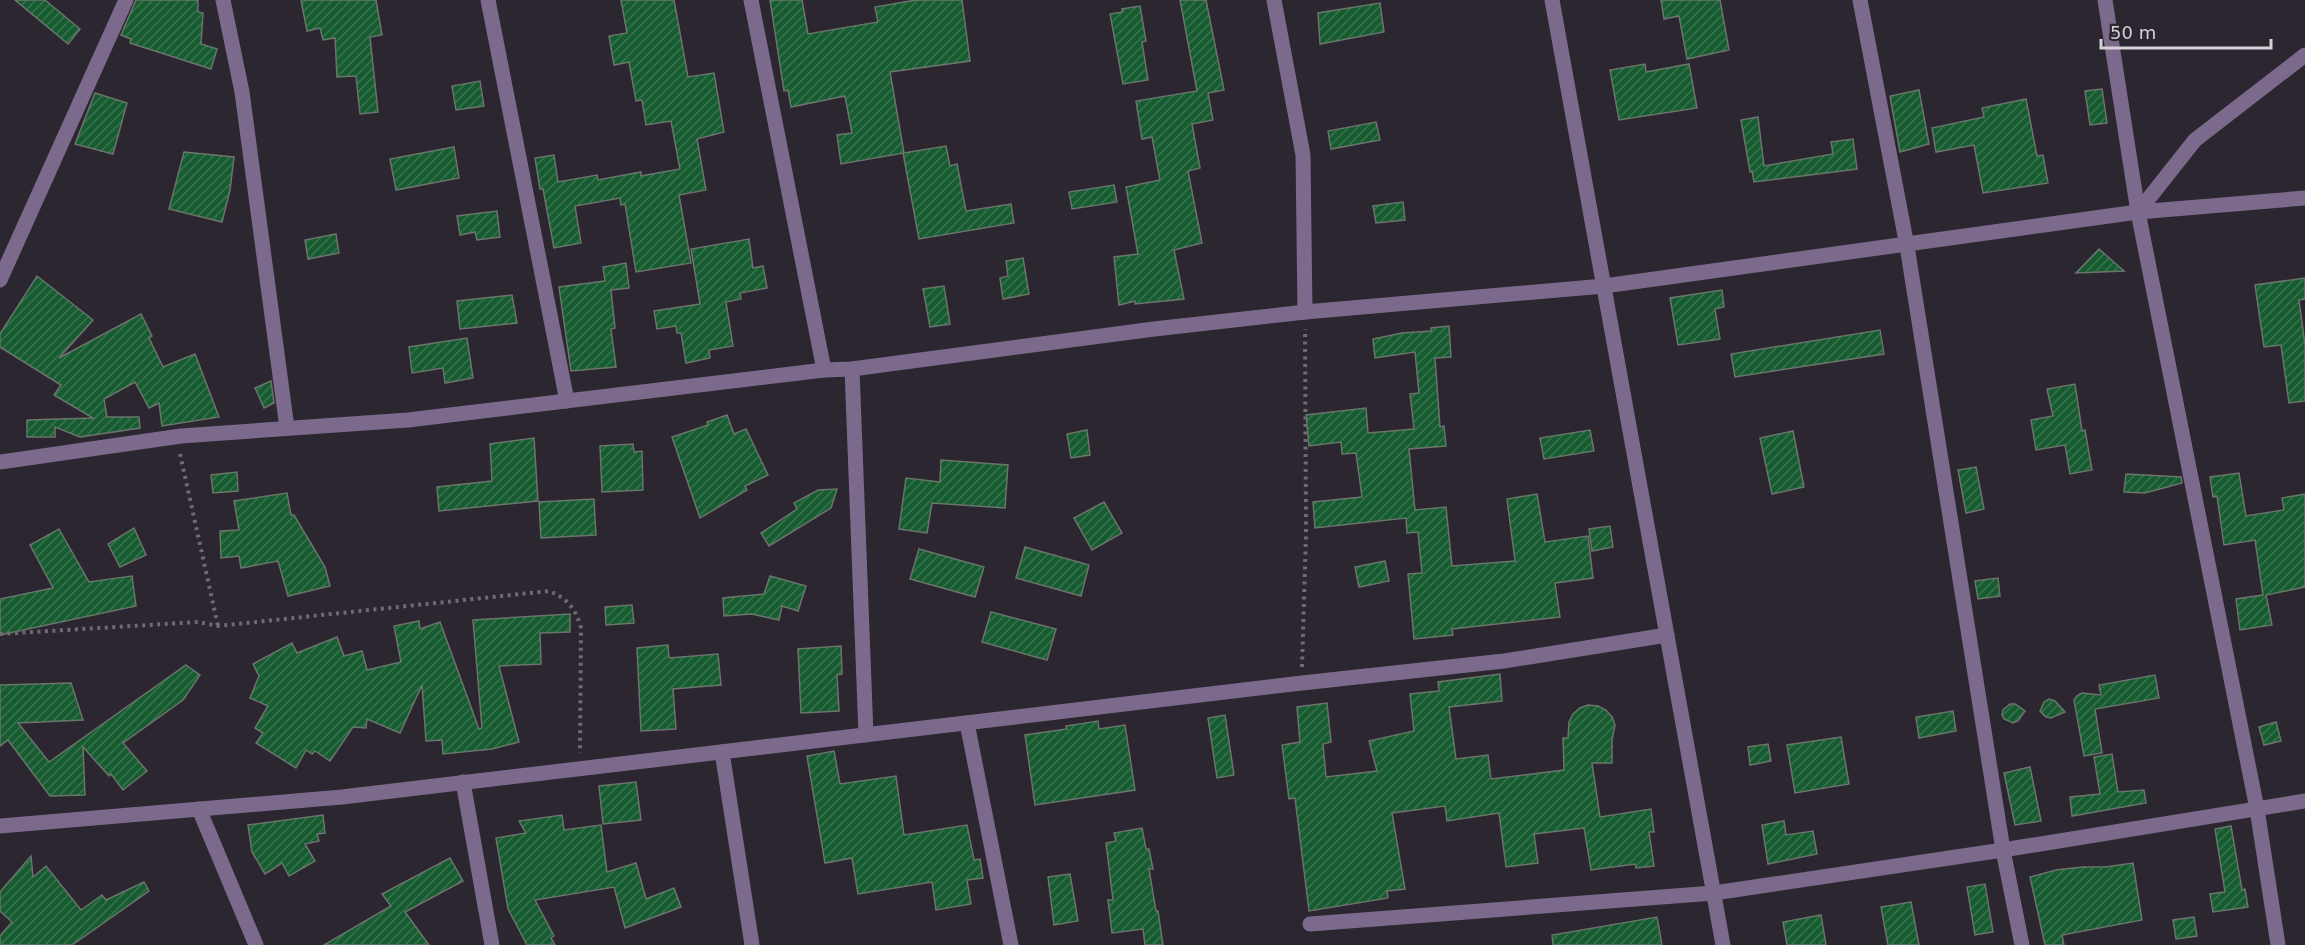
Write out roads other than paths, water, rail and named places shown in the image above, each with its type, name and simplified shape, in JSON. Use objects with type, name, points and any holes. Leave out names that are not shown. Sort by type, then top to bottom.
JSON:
[{"type":"street","points":[[0,280],[126,0]]},
{"type":"street","points":[[223,0],[242,92],[287,428]]},
{"type":"street","points":[[488,0],[567,401]]},
{"type":"street","points":[[751,0],[824,370]]},
{"type":"street","points":[[1274,0],[1303,155],[1305,312]]},
{"type":"street","points":[[1552,0],[1723,945]]},
{"type":"street","points":[[1860,0],[1907,246],[2003,850],[2022,945]]},
{"type":"street","points":[[2105,0],[2138,212],[2257,809],[2278,945]]},
{"type":"street","points":[[2138,212],[2195,140],[2305,55]]},
{"type":"street","points":[[0,462],[182,436],[408,420],[824,370],[852,369],[1154,329],[1305,312],[1604,286],[1907,246],[2138,212],[2305,198]]},
{"type":"street","points":[[852,369],[866,735]]},
{"type":"street","points":[[0,826],[342,797],[1504,661],[1667,635]]},
{"type":"street","points":[[967,723],[1011,945]]},
{"type":"street","points":[[722,752],[752,945]]},
{"type":"street","points":[[463,783],[492,945]]},
{"type":"street","points":[[1310,924],[1714,893],[2003,850],[2305,801]]},
{"type":"street","points":[[199,809],[256,945]]}]
